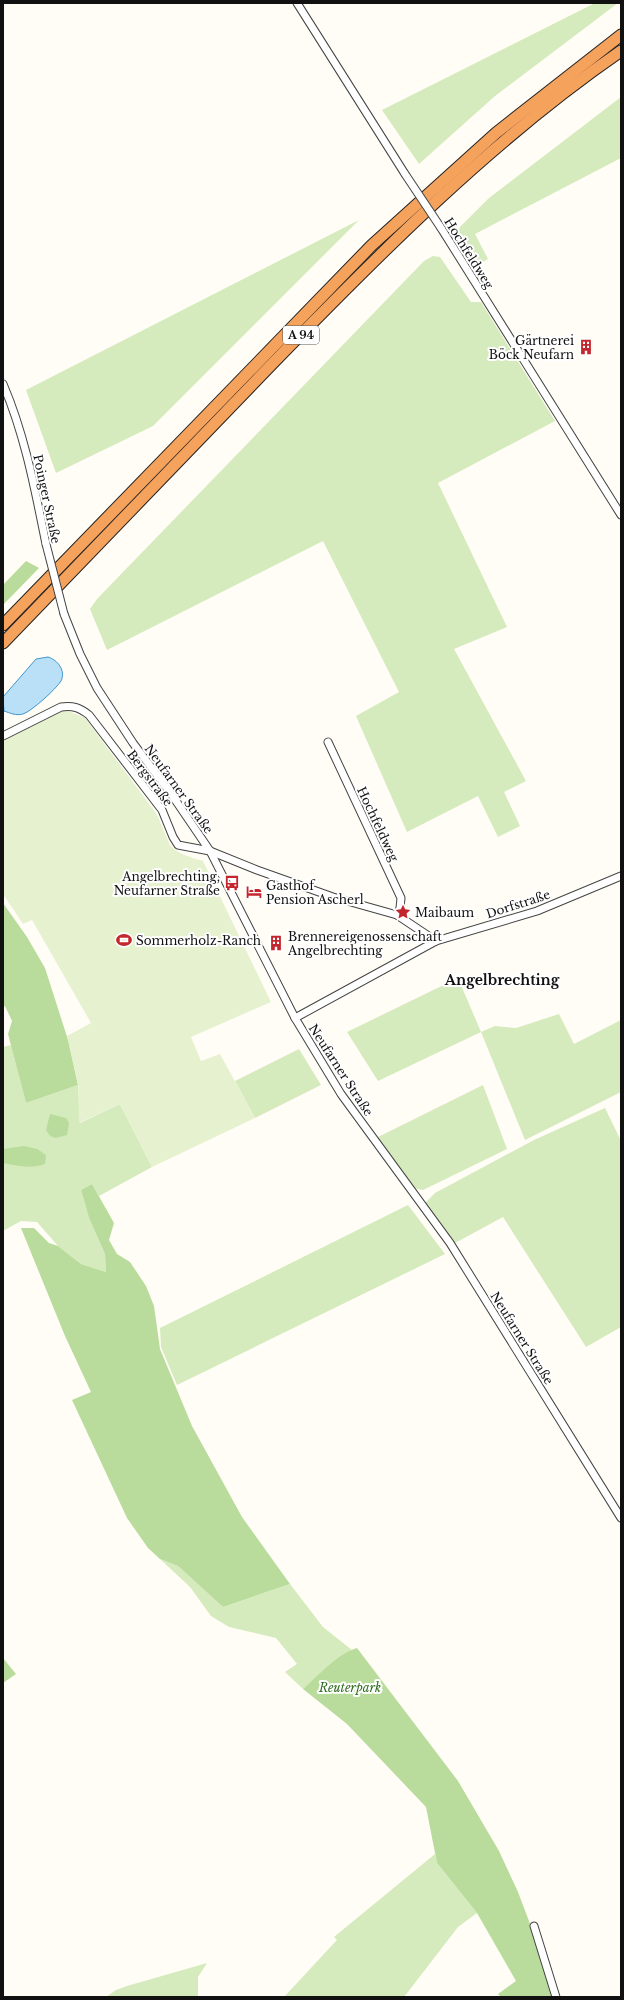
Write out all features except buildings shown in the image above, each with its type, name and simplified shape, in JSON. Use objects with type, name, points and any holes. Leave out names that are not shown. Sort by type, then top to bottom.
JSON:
[{"type":"highway","name":"A 94","points":[[3,625],[372,245],[496,133],[621,36]]},
{"type":"highway","name":"A 94","points":[[3,643],[303,332],[432,205],[555,101],[621,51]]},
{"type":"street","name":"Hochfeldweg","points":[[297,3],[405,174],[441,228],[621,515]]},
{"type":"street","name":"Poinger Straße","points":[[3,384],[19,428],[30,467],[46,544],[65,617]]},
{"type":"street","name":"Neufarner Straße","points":[[65,617],[97,688],[117,721],[174,798],[210,851],[295,1018],[341,1094],[450,1243],[621,1518]]},
{"type":"street","name":"Bergstraße","points":[[3,736],[61,707],[68,706],[80,709],[89,715],[162,810],[172,837],[178,846],[210,851],[257,870],[333,897],[397,915],[436,941]]},
{"type":"street","name":"Hochfeldweg","points":[[328,742],[401,898],[400,908],[397,915]]},
{"type":"street","name":"Dorfstraße","points":[[295,1018],[436,941],[537,911],[621,876]]},
{"type":"street","points":[[534,1926],[556,1997]]},
{"type":"green space","points":[[595,3],[618,3],[495,96],[419,164],[382,110]]},
{"type":"green space","points":[[621,97],[621,158],[475,234],[488,259],[476,266],[481,274],[474,277],[455,248],[454,240],[460,227],[489,198]]},
{"type":"green space","points":[[359,220],[153,426],[56,473],[26,390]]},
{"type":"green space","points":[[433,256],[440,257],[471,302],[481,302],[555,421],[438,483],[507,627],[454,649],[526,781],[504,792],[520,826],[498,837],[478,796],[407,832],[356,716],[399,692],[323,541],[107,650],[90,609],[97,599],[424,261]]},
{"type":"green space","points":[[26,561],[39,568],[3,605],[3,585]]},
{"type":"green space","points":[[66,710],[85,718],[156,813],[171,846],[190,857],[203,861],[271,1002],[191,1037],[201,1061],[220,1054],[255,1118],[152,1167],[120,1104],[79,1123],[78,1085],[67,1036],[91,1023],[32,920],[23,924],[3,894],[3,739],[57,711]]},
{"type":"green space","points":[[3,903],[27,937],[45,968],[69,1043],[78,1085],[26,1103],[8,1034],[12,1021],[5,1006],[3,1007]]},
{"type":"green space","points":[[458,978],[481,1032],[378,1081],[347,1032]]},
{"type":"green space","points":[[559,1014],[574,1044],[621,1020],[621,1092],[525,1140],[481,1032],[495,1026],[516,1028]]},
{"type":"green space","points":[[11,1045],[26,1103],[78,1085],[80,1123],[120,1104],[152,1167],[99,1196],[92,1184],[81,1190],[89,1218],[105,1254],[106,1272],[81,1264],[58,1246],[37,1222],[21,1221],[3,1231],[3,1047]]},
{"type":"green space","points":[[299,1049],[321,1085],[255,1118],[235,1081]]},
{"type":"green space","points":[[483,1085],[507,1149],[423,1190],[413,1188],[376,1138]]},
{"type":"green space","points":[[605,1108],[621,1141],[621,1327],[586,1347],[503,1217],[455,1243],[425,1203],[435,1193],[534,1140]]},
{"type":"green space","points":[[50,1114],[66,1118],[69,1123],[67,1135],[56,1138],[50,1136],[46,1130]]},
{"type":"green space","points":[[24,1146],[37,1149],[46,1155],[45,1164],[29,1167],[3,1163],[3,1149]]},
{"type":"green space","points":[[92,1184],[114,1223],[109,1240],[117,1254],[130,1262],[146,1286],[154,1306],[160,1349],[192,1426],[242,1517],[290,1584],[223,1607],[178,1566],[160,1559],[148,1548],[127,1518],[72,1400],[91,1392],[65,1336],[21,1228],[34,1228],[49,1243],[58,1246],[81,1264],[106,1272],[105,1254],[89,1218],[81,1190]]},
{"type":"green space","points":[[408,1205],[445,1254],[177,1385],[161,1347],[160,1328]]},
{"type":"green space","points":[[160,1559],[178,1566],[223,1607],[290,1584],[323,1627],[352,1650],[332,1664],[303,1689],[285,1672],[297,1664],[276,1638],[229,1627],[211,1616],[190,1587]]},
{"type":"green space","name":"Reuterpark","points":[[357,1648],[458,1781],[499,1851],[518,1892],[538,1945],[554,1997],[501,1997],[498,1994],[516,1981],[477,1913],[437,1863],[426,1807],[347,1724],[303,1689],[335,1660]]},
{"type":"green space","points":[[3,1658],[16,1674],[3,1683]]},
{"type":"green space","points":[[435,1854],[437,1863],[477,1913],[458,1927],[404,1997],[284,1997],[337,1940],[334,1937]]},
{"type":"green space","points":[[207,1963],[198,1977],[198,1997],[106,1997],[116,1990],[127,1986]]},
{"type":"water","points":[[48,657],[52,658],[58,663],[62,670],[61,681],[58,685],[38,704],[23,714],[20,715],[4,711],[3,697],[36,659]]},
{"type":"place","name":"Gärtnerei Böck Neufarn","points":[[586,347]]},
{"type":"place","name":"Angelbrechting, Neufarner Straße","points":[[232,883]]},
{"type":"place","name":"Gasthof Pension Ascherl","points":[[254,892]]},
{"type":"place","name":"Maibaum","points":[[403,912]]},
{"type":"place","name":"Sommerholz-Ranch","points":[[124,940]]},
{"type":"place","name":"Brennereigenossenschaft Angelbrechting","points":[[276,943]]},
{"type":"district","name":"Angelbrechting","points":[[502,980]]}]
